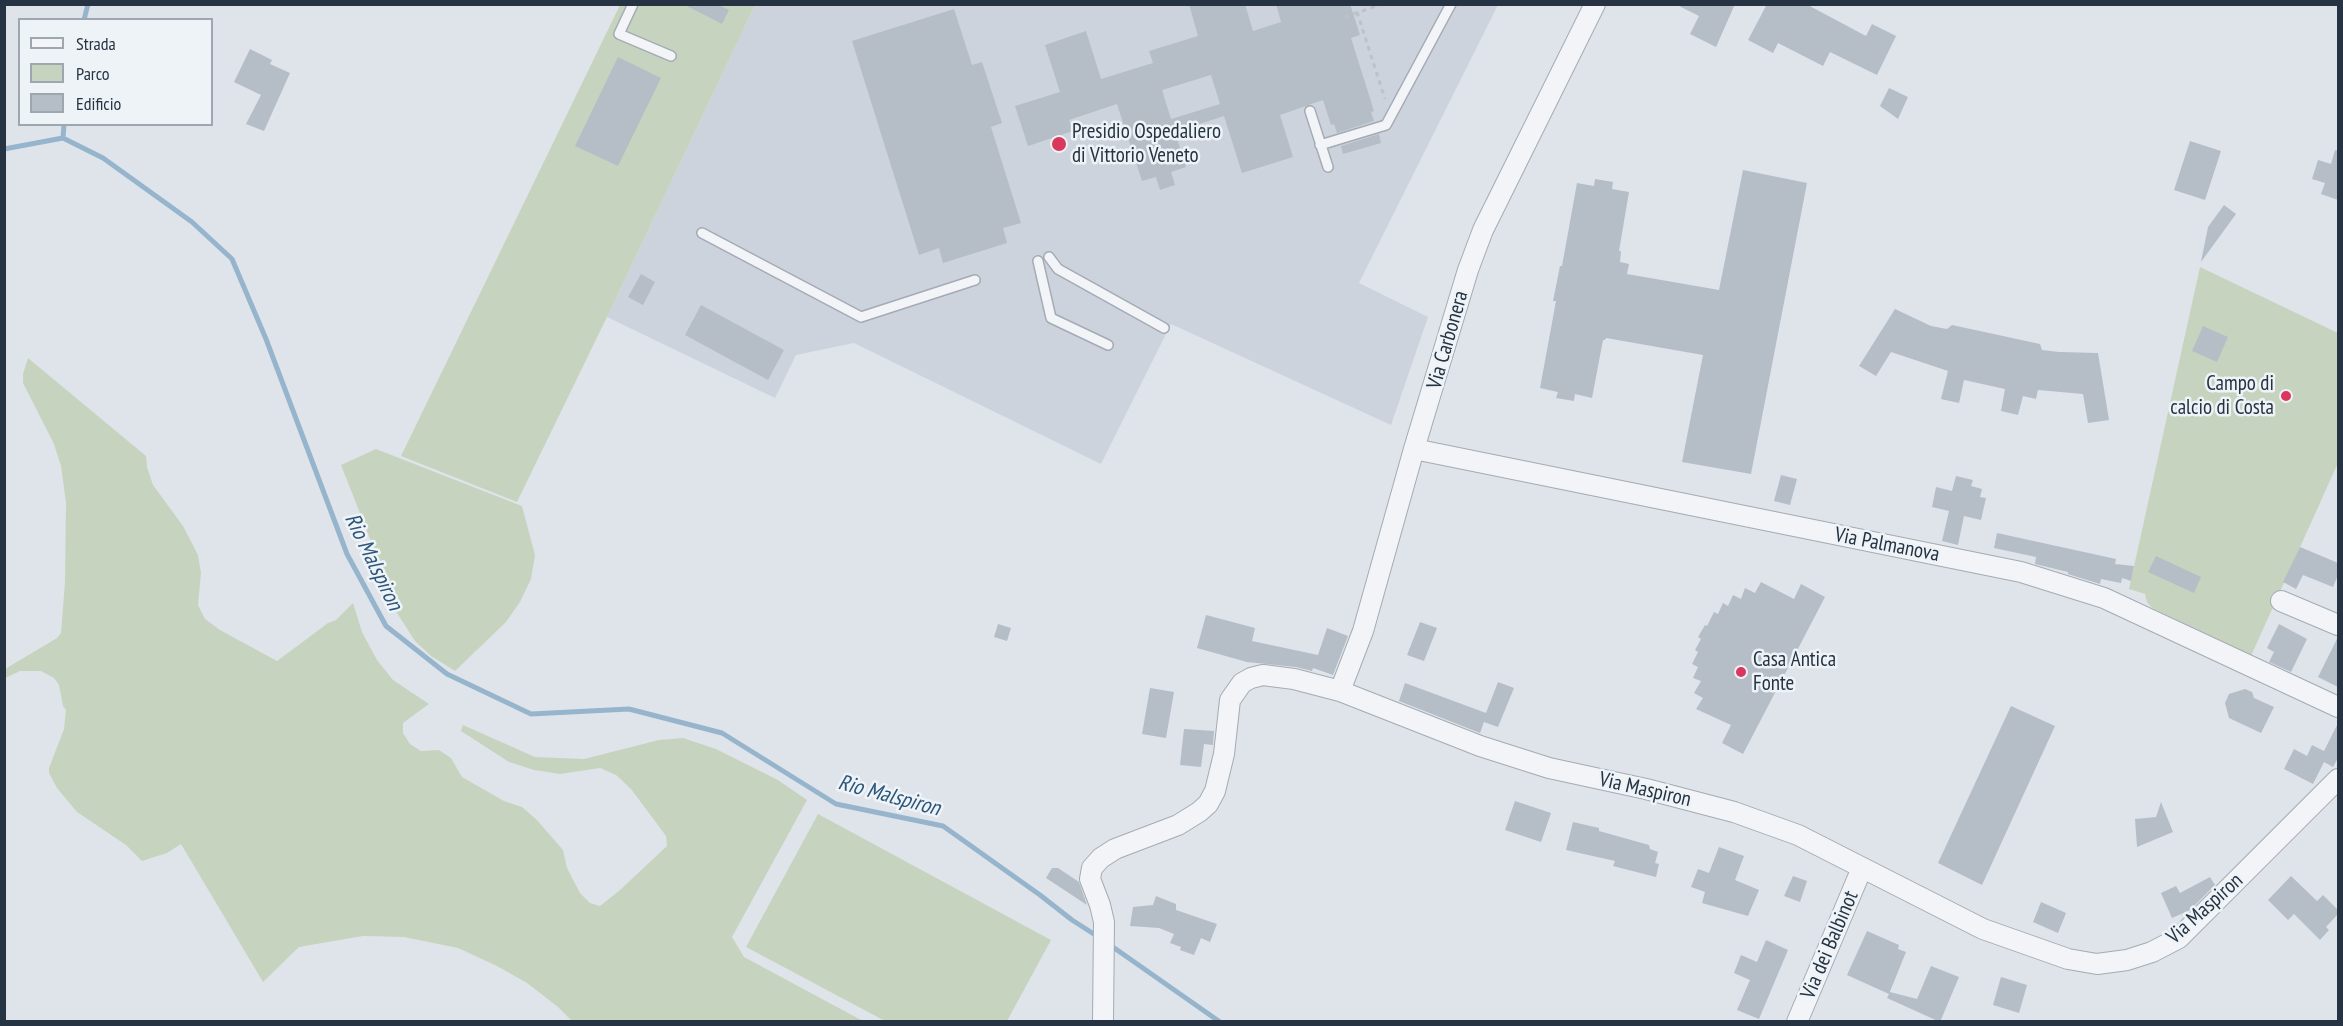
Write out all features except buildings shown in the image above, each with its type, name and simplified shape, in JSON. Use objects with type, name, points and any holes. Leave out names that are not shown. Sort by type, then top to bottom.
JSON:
[{"type":"street","name":"Via Carbonera","points":[[1340,691],[1363,631],[1414,449],[1468,270],[1483,230],[1595,4]]},
{"type":"street","name":"Via Palmanova","points":[[1414,449],[2021,572],[2104,598],[2338,707]]},
{"type":"street","points":[[2281,601],[2338,625]]},
{"type":"street","name":"Via Maspiron","points":[[1103,1022],[1104,922],[1090,879],[1092,868],[1101,858],[1115,849],[1190,819],[1208,804],[1215,791],[1222,765],[1230,700],[1242,683],[1251,678],[1277,675],[1340,691],[1509,757],[1734,812],[1798,836],[1983,929],[2068,959],[2097,964],[2127,960],[2152,952],[2179,938],[2338,779]]},
{"type":"street","name":"Via dei Balbinot","points":[[1797,1022],[1862,868]]},
{"type":"lane","points":[[633,4],[619,34],[671,56]]},
{"type":"lane","points":[[1320,145],[1386,125],[1451,4]]},
{"type":"lane","points":[[1310,111],[1328,167]]},
{"type":"lane","points":[[702,233],[861,317],[975,280]]},
{"type":"lane","points":[[1049,257],[1058,269],[1164,328]]},
{"type":"lane","points":[[1038,261],[1051,318],[1108,345]]},
{"type":"path","points":[[1345,17],[1382,4]]},
{"type":"path","points":[[1358,12],[1391,117]]},
{"type":"shaded area","name":"Presidio Ospedaliero di Vittorio Veneto","points":[[755,5],[1498,5],[1359,283],[1428,317],[1391,425],[1171,324],[1101,464],[854,343],[796,355],[775,398],[607,317]]},
{"type":"green space","points":[[620,5],[755,5],[517,502],[401,456]]},
{"type":"green space","points":[[2200,267],[2338,333],[2338,463],[2250,658],[2234,647],[2152,608],[2145,594],[2129,589]]},
{"type":"green space","points":[[28,358],[146,456],[153,485],[183,526],[198,555],[201,573],[198,605],[205,619],[220,630],[277,661],[328,623],[336,620],[353,603],[362,632],[377,660],[393,680],[429,704],[403,723],[403,733],[410,744],[421,751],[439,750],[451,758],[462,777],[504,801],[522,807],[537,820],[563,850],[567,868],[580,893],[590,903],[600,906],[620,890],[667,846],[666,836],[631,789],[616,775],[600,768],[560,774],[534,770],[509,762],[461,731],[463,725],[535,757],[584,759],[659,740],[683,738],[716,749],[778,780],[807,800],[732,937],[744,957],[863,1021],[572,1021],[527,983],[497,966],[458,948],[404,937],[363,936],[299,947],[263,982],[181,844],[167,853],[142,861],[126,845],[77,812],[57,788],[49,773],[49,768],[64,729],[66,710],[63,706],[59,685],[54,678],[41,671],[20,671],[5,678],[5,669],[57,638],[61,633],[65,582],[66,503],[61,466],[54,444],[23,383]]},
{"type":"green space","points":[[376,449],[522,506],[535,555],[531,579],[520,602],[506,622],[455,671],[431,656],[415,641],[388,599],[376,554],[341,465]]},
{"type":"green space","points":[[818,814],[1051,940],[1007,1021],[885,1021],[746,947]]},
{"type":"waterway","points":[[84,18],[88,4]]},
{"type":"waterway","points":[[63,138],[64,126]]},
{"type":"waterway","name":"Rio Malspiron","points":[[63,138],[103,158],[192,222],[232,259],[266,339],[347,554],[386,626],[447,674],[531,714],[629,709],[722,733],[836,804],[943,826],[1100,938]]},
{"type":"waterway","points":[[4,149],[63,138]]},
{"type":"waterway","name":"Rio Malspiron","points":[[1110,945],[1220,1022]]},
{"type":"place","name":"Presidio Ospedaliero di Vittorio Veneto","points":[[1059,144]]},
{"type":"place","name":"Campo di calcio di Costa","points":[[2286,396]]},
{"type":"place","name":"Casa Antica Fonte","points":[[1741,672]]}]
